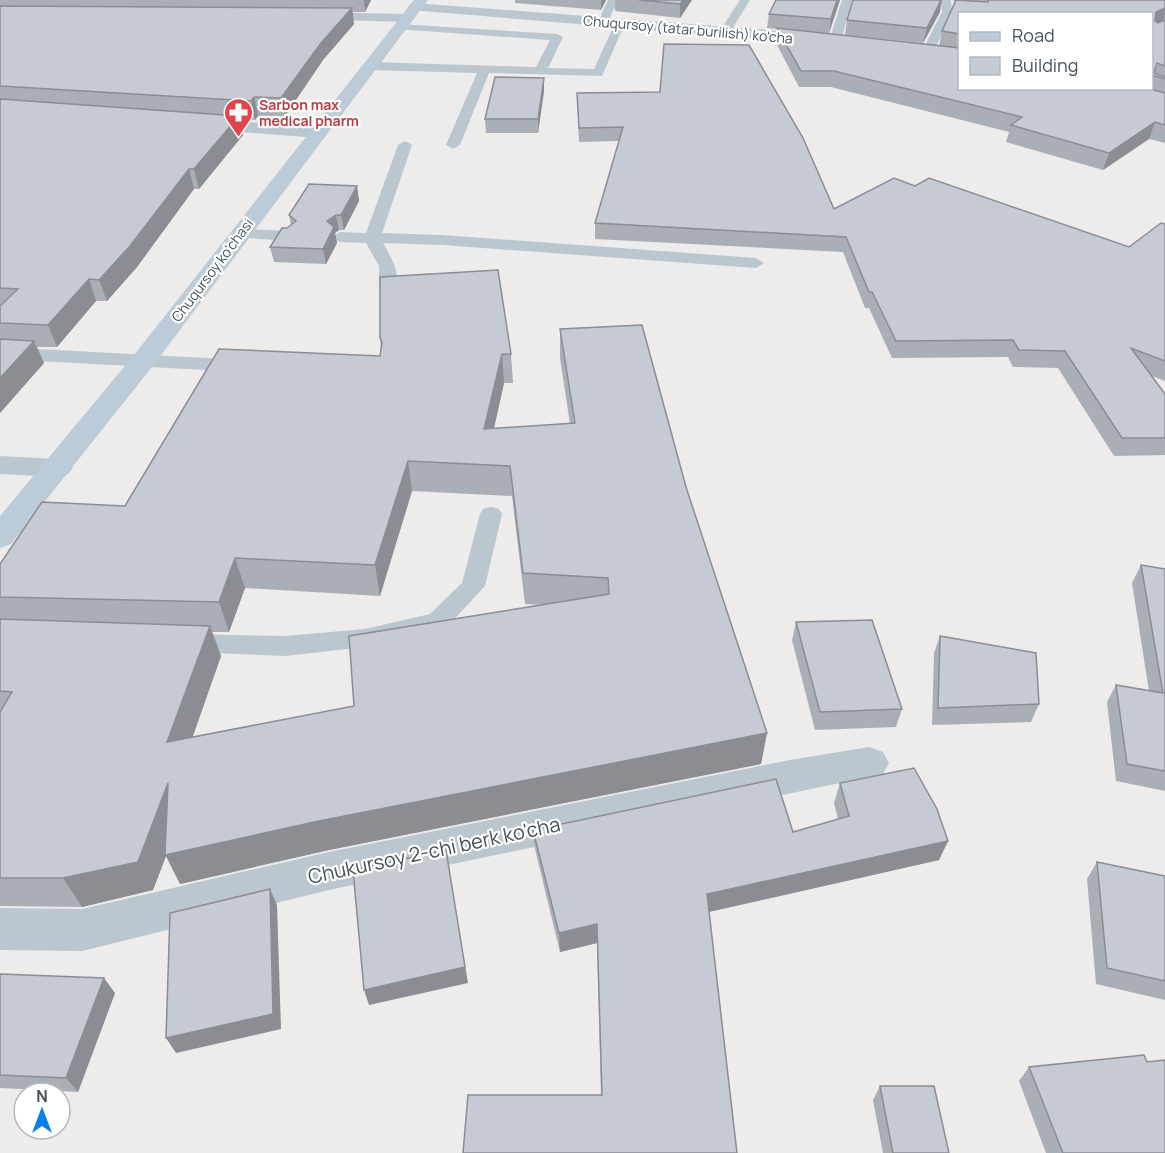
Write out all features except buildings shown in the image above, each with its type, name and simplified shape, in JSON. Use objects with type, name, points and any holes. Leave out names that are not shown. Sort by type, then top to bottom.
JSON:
[{"type":"street","name":"Chuqursoy (tatar burilish) ko'cha","points":[[287,16],[411,13],[620,23],[841,41]]},
{"type":"street","name":"Chuqursoy ko'chasi","points":[[0,537],[58,468],[142,361],[411,13]]},
{"type":"street","points":[[180,123],[318,132]]},
{"type":"street","points":[[0,465],[58,468]]},
{"type":"street","name":"Chukursoy 2-chi berk ko'cha","points":[[0,929],[82,930],[329,872],[789,776],[869,763]]},
{"type":"lane","points":[[603,22],[613,0]]},
{"type":"lane","points":[[725,32],[745,0]]},
{"type":"lane","points":[[841,41],[847,0]]},
{"type":"lane","points":[[928,51],[950,5]]},
{"type":"lane","points":[[411,13],[556,37],[540,71]]},
{"type":"lane","points":[[370,66],[598,73],[620,23]]},
{"type":"lane","points":[[453,146],[485,69]]},
{"type":"lane","points":[[388,289],[387,266],[372,238],[405,145]]},
{"type":"lane","points":[[240,234],[290,236]]},
{"type":"lane","points":[[340,237],[442,240],[756,263]]},
{"type":"lane","points":[[0,353],[258,366]]},
{"type":"lane","points":[[166,642],[285,646],[365,638],[438,621],[473,586],[491,514]]},
{"type":"place","name":"Sarbon max medical pharm","points":[[238,138]]}]
